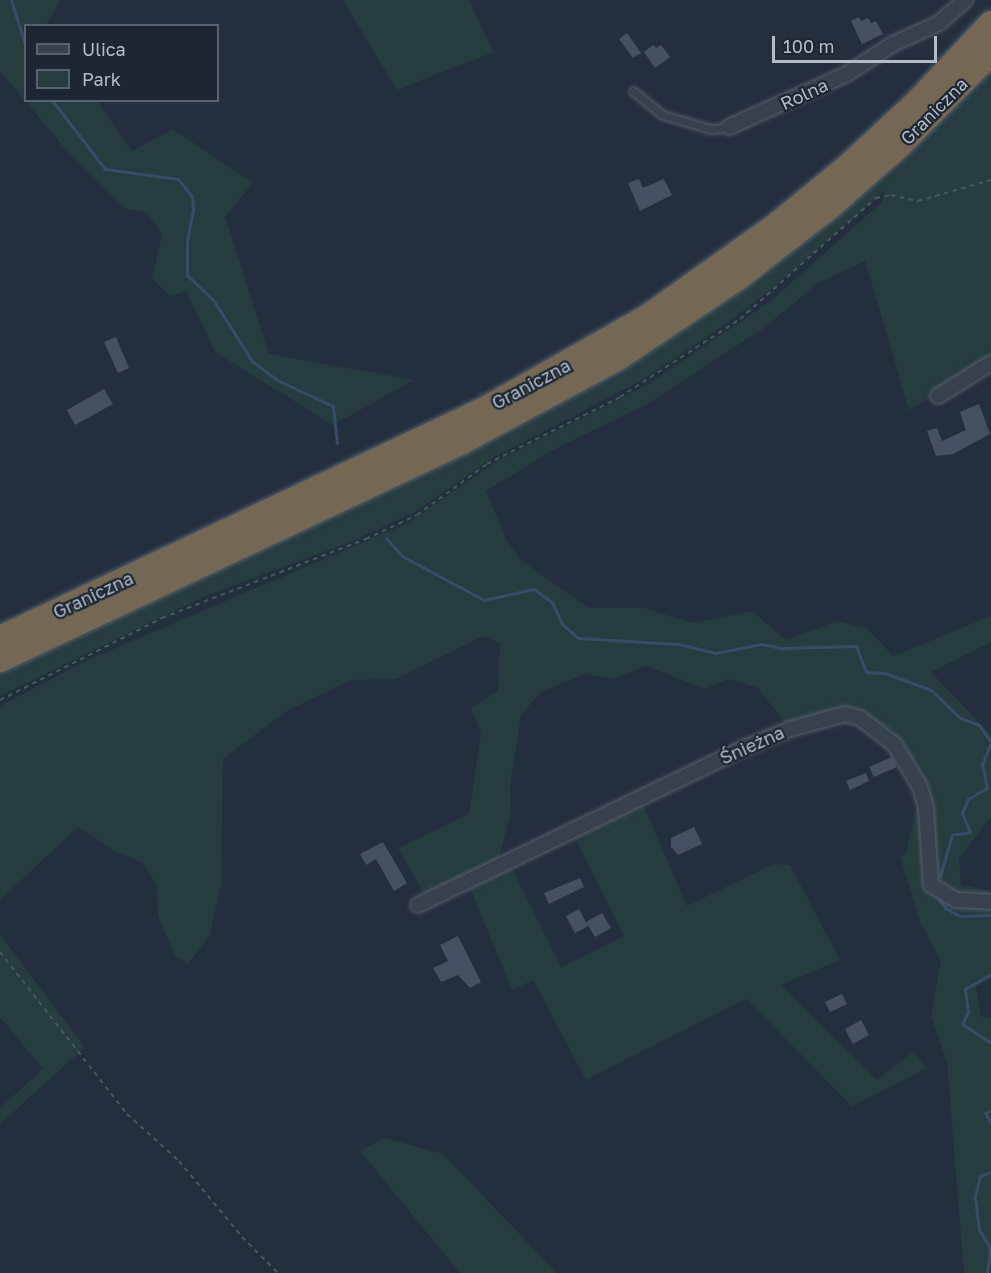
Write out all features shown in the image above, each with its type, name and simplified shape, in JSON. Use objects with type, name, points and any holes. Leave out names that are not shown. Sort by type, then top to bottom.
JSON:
[{"type":"highway","name":"Graniczna","points":[[0,638],[485,409],[636,324],[724,264],[814,195],[894,123],[988,32]]},
{"type":"highway","name":"Graniczna","points":[[0,660],[462,442],[627,352],[738,278],[832,205],[916,129],[988,32]]},
{"type":"street","name":"Rolna","points":[[729,127],[847,74],[893,44],[939,23],[965,0]]},
{"type":"street","points":[[938,396],[991,363]]},
{"type":"street","name":"Śnieżna","points":[[418,905],[747,747],[790,729],[845,714],[860,718],[895,745],[920,787],[926,808],[931,885],[956,900],[991,902]]},
{"type":"lane","name":"Rolna","points":[[633,91],[663,115],[711,129],[729,127]]},
{"type":"path","points":[[0,700],[162,618],[366,539],[417,515],[487,464],[620,397],[740,319],[876,198],[891,195],[918,201],[991,180]]},
{"type":"path","points":[[0,952],[128,1114],[179,1161],[278,1273]]},
{"type":"green space","points":[[0,0],[61,0],[47,24],[24,24],[24,100],[0,71]]},
{"type":"green space","points":[[343,0],[469,0],[494,52],[397,90]]},
{"type":"green space","points":[[991,65],[991,363],[909,410],[865,261],[817,284],[765,327],[649,403],[549,452],[486,491],[506,539],[522,561],[589,608],[644,608],[692,623],[752,611],[786,640],[837,621],[867,628],[893,656],[991,616],[991,642],[931,672],[991,735],[991,817],[959,858],[961,885],[991,891],[991,978],[976,986],[981,1016],[991,1018],[991,1273],[964,1273],[947,1063],[931,1015],[941,962],[921,924],[900,856],[906,854],[923,777],[904,748],[853,708],[785,723],[758,688],[729,679],[705,689],[646,666],[613,679],[586,674],[541,692],[521,715],[510,786],[511,813],[498,861],[425,895],[398,848],[469,814],[481,734],[471,709],[498,690],[500,643],[483,636],[396,679],[351,680],[285,712],[223,759],[221,883],[210,935],[188,965],[175,955],[158,916],[156,884],[142,862],[115,851],[78,827],[0,900],[0,706],[88,660],[408,523],[494,463],[649,384],[772,300],[882,202],[884,191],[772,289],[720,328],[646,378],[494,457],[415,512],[348,543],[203,597],[0,696],[0,675],[500,435],[659,345],[783,259],[860,197]]},
{"type":"green space","points":[[26,102],[98,102],[132,151],[173,129],[253,183],[225,217],[269,354],[414,380],[333,425],[215,352],[186,291],[170,296],[152,279],[162,235],[147,213],[125,208],[63,146]]},
{"type":"green space","points":[[642,802],[687,906],[773,864],[790,865],[840,960],[781,985],[877,1080],[913,1052],[927,1068],[852,1106],[746,999],[586,1080],[533,980],[512,990],[470,888],[510,865],[561,967],[624,936],[575,837]]},
{"type":"green space","points":[[0,934],[85,1047],[0,1124],[0,1108],[43,1069],[0,1017]]},
{"type":"green space","points":[[385,1138],[443,1154],[557,1273],[460,1273],[360,1151]]},
{"type":"building","points":[[859,17],[861,21],[868,18],[871,23],[876,21],[883,34],[862,44],[851,21]]},
{"type":"building","points":[[627,33],[641,53],[633,58],[619,39]]},
{"type":"building","points":[[653,45],[656,48],[661,45],[670,57],[655,68],[644,52]]},
{"type":"building","points":[[639,179],[643,188],[664,179],[672,195],[640,211],[628,183]]},
{"type":"building","points":[[116,337],[129,368],[118,373],[104,342]]},
{"type":"building","points":[[104,389],[113,404],[75,425],[67,410]]},
{"type":"building","points":[[979,404],[990,434],[953,454],[936,456],[927,431],[937,428],[942,441],[966,430],[960,412]]},
{"type":"building","points":[[892,757],[897,767],[874,777],[869,767]]},
{"type":"building","points":[[866,773],[869,781],[850,790],[846,781]]},
{"type":"building","points":[[694,827],[702,844],[678,855],[671,847],[671,838]]},
{"type":"building","points":[[383,842],[407,883],[394,891],[376,859],[366,865],[360,854]]},
{"type":"building","points":[[580,878],[584,887],[549,904],[544,893]]},
{"type":"building","points":[[579,909],[588,926],[575,933],[566,916]]},
{"type":"building","points":[[602,913],[611,928],[595,937],[586,922]]},
{"type":"building","points":[[458,936],[481,982],[470,988],[458,975],[441,982],[433,968],[448,961],[440,945]]},
{"type":"building","points":[[842,994],[847,1004],[830,1012],[825,1002]]},
{"type":"building","points":[[861,1020],[869,1035],[853,1044],[845,1029]]},
{"type":"waterway","points":[[11,0],[24,41]]},
{"type":"waterway","points":[[54,102],[105,169],[178,179],[192,196],[193,210],[187,241],[187,275],[214,301],[252,361],[277,380],[333,406],[337,443]]},
{"type":"waterway","points":[[386,538],[402,556],[484,600],[534,589],[552,602],[562,624],[578,638],[679,644],[716,653],[761,644],[781,648],[856,646],[866,672],[885,673],[931,690],[960,718],[979,725],[991,742],[982,764],[987,788],[968,799],[962,813],[970,832],[952,835],[940,876]]},
{"type":"waterway","points":[[937,896],[945,908],[960,916],[991,915]]},
{"type":"waterway","points":[[991,974],[965,989],[968,1012],[962,1024],[991,1043]]},
{"type":"waterway","points":[[991,1111],[985,1113],[991,1123]]},
{"type":"waterway","points":[[987,1273],[990,1248],[979,1230],[975,1196],[980,1176],[991,1172]]}]
